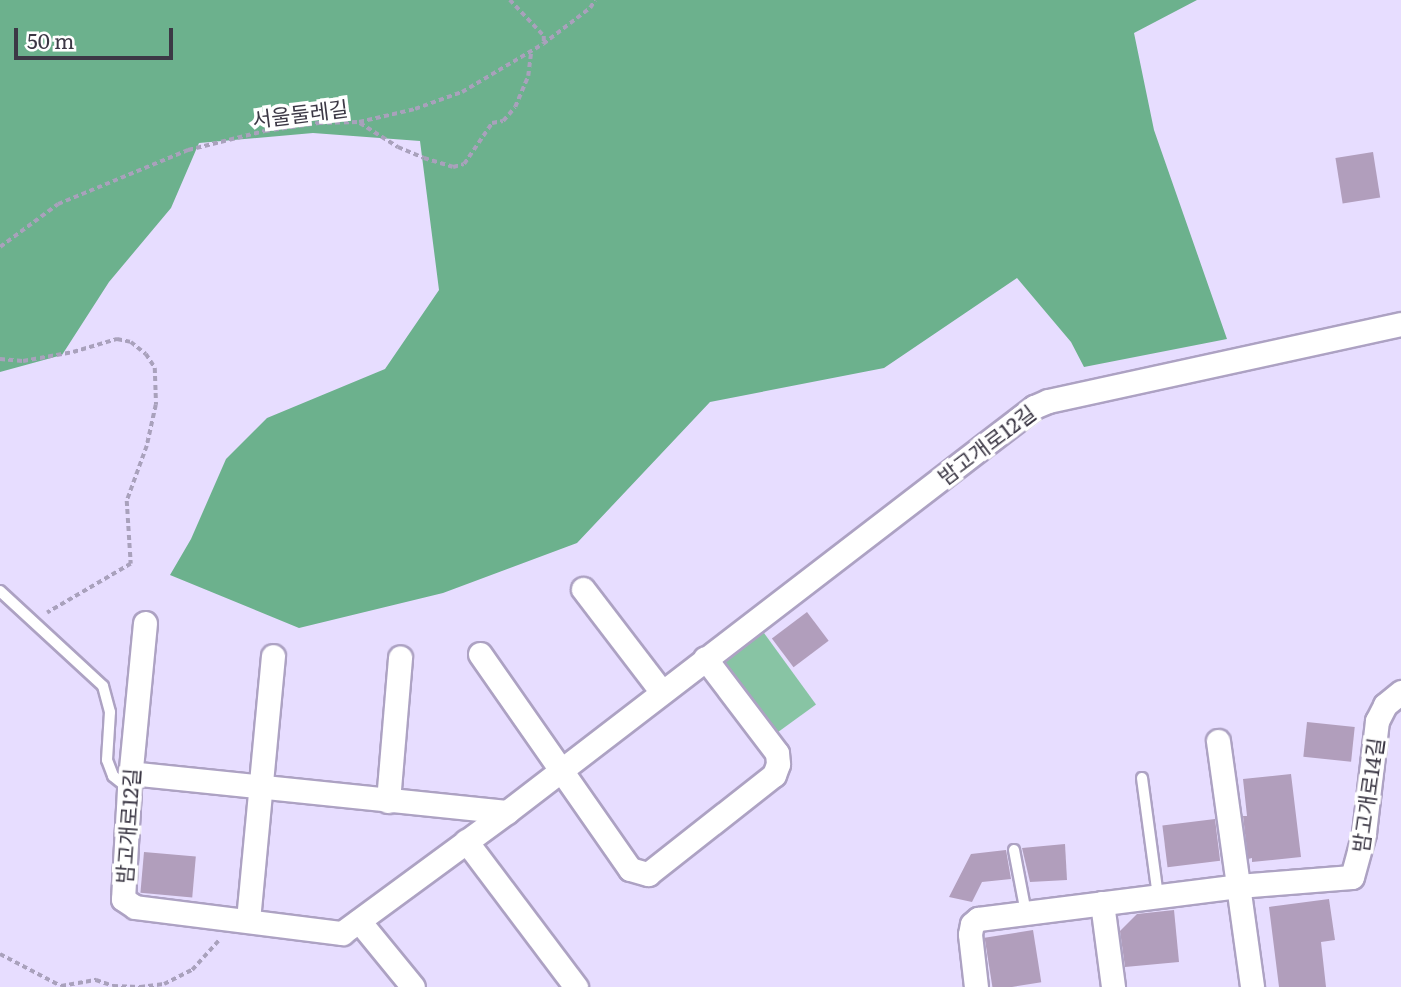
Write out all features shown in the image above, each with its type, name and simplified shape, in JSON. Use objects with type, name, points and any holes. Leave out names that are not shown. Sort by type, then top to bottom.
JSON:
[{"type":"street","name":"밤고개로12길","points":[[145,623],[122,899],[135,907],[342,933],[507,812],[661,691],[1034,407],[1048,401],[1401,324]]},
{"type":"street","points":[[583,589],[661,691]]},
{"type":"street","points":[[480,654],[630,869],[648,874],[774,775],[778,764],[777,753],[705,658]]},
{"type":"street","points":[[242,920],[274,656]]},
{"type":"street","points":[[387,801],[400,658]]},
{"type":"street","name":"밤고개로14길","points":[[976,987],[970,934],[972,924],[978,919],[1238,886],[1352,877],[1364,833],[1377,721],[1385,705],[1401,692]]},
{"type":"street","points":[[1218,741],[1252,987]]},
{"type":"street","points":[[130,781],[260,786],[507,812]]},
{"type":"street","points":[[466,841],[576,987]]},
{"type":"street","points":[[1102,903],[1113,987]]},
{"type":"street","points":[[359,921],[413,987]]},
{"type":"lane","points":[[0,591],[103,686],[110,712],[107,760],[113,776],[130,781]]},
{"type":"lane","points":[[1142,778],[1158,896]]},
{"type":"lane","points":[[1014,850],[1026,913]]},
{"type":"path","points":[[510,0],[544,36],[543,44]]},
{"type":"path","name":"서울둘레길","points":[[0,247],[58,204],[188,150],[265,131],[318,123],[359,122],[415,109],[462,92],[543,44],[590,8],[595,0]]},
{"type":"path","points":[[359,122],[398,147],[424,158],[453,167],[464,164],[492,123],[503,121],[515,107],[528,76],[531,51]]},
{"type":"path","points":[[0,359],[23,361],[73,352],[117,339],[131,342],[146,354],[155,369],[153,419],[148,446],[127,501],[131,564],[33,622]]},
{"type":"path","points":[[0,954],[61,986],[96,980],[113,986],[164,984],[192,970],[242,920]]},
{"type":"green space","points":[[0,0],[1197,0],[1134,33],[1154,130],[1227,339],[1084,367],[1071,342],[1017,278],[884,368],[710,402],[577,543],[443,593],[299,628],[170,575],[191,539],[226,459],[267,418],[385,369],[439,290],[420,141],[313,133],[199,143],[171,208],[109,282],[62,355],[0,372]]},
{"type":"green space","points":[[759,626],[816,704],[776,733],[719,655]]},
{"type":"building","points":[[1373,152],[1380,197],[1343,203],[1335,158]]},
{"type":"building","points":[[807,612],[829,641],[794,667],[772,638]]},
{"type":"building","points":[[1307,722],[1355,727],[1351,762],[1303,757]]},
{"type":"building","points":[[1291,774],[1301,857],[1252,862],[1252,858],[1248,859],[1243,816],[1247,816],[1243,779]]},
{"type":"building","points":[[1215,819],[1220,861],[1168,867],[1162,825]]},
{"type":"building","points":[[1065,844],[1067,880],[1030,882],[1022,848]]},
{"type":"building","points":[[1006,850],[1011,879],[982,882],[972,902],[949,897],[971,854]]},
{"type":"building","points":[[144,852],[196,857],[192,897],[140,893]]},
{"type":"building","points":[[1329,899],[1335,940],[1321,942],[1326,987],[1279,987],[1269,907]]},
{"type":"building","points":[[1174,910],[1179,962],[1125,967],[1120,931],[1137,914]]},
{"type":"building","points":[[1033,930],[1041,982],[992,987],[985,938]]}]
